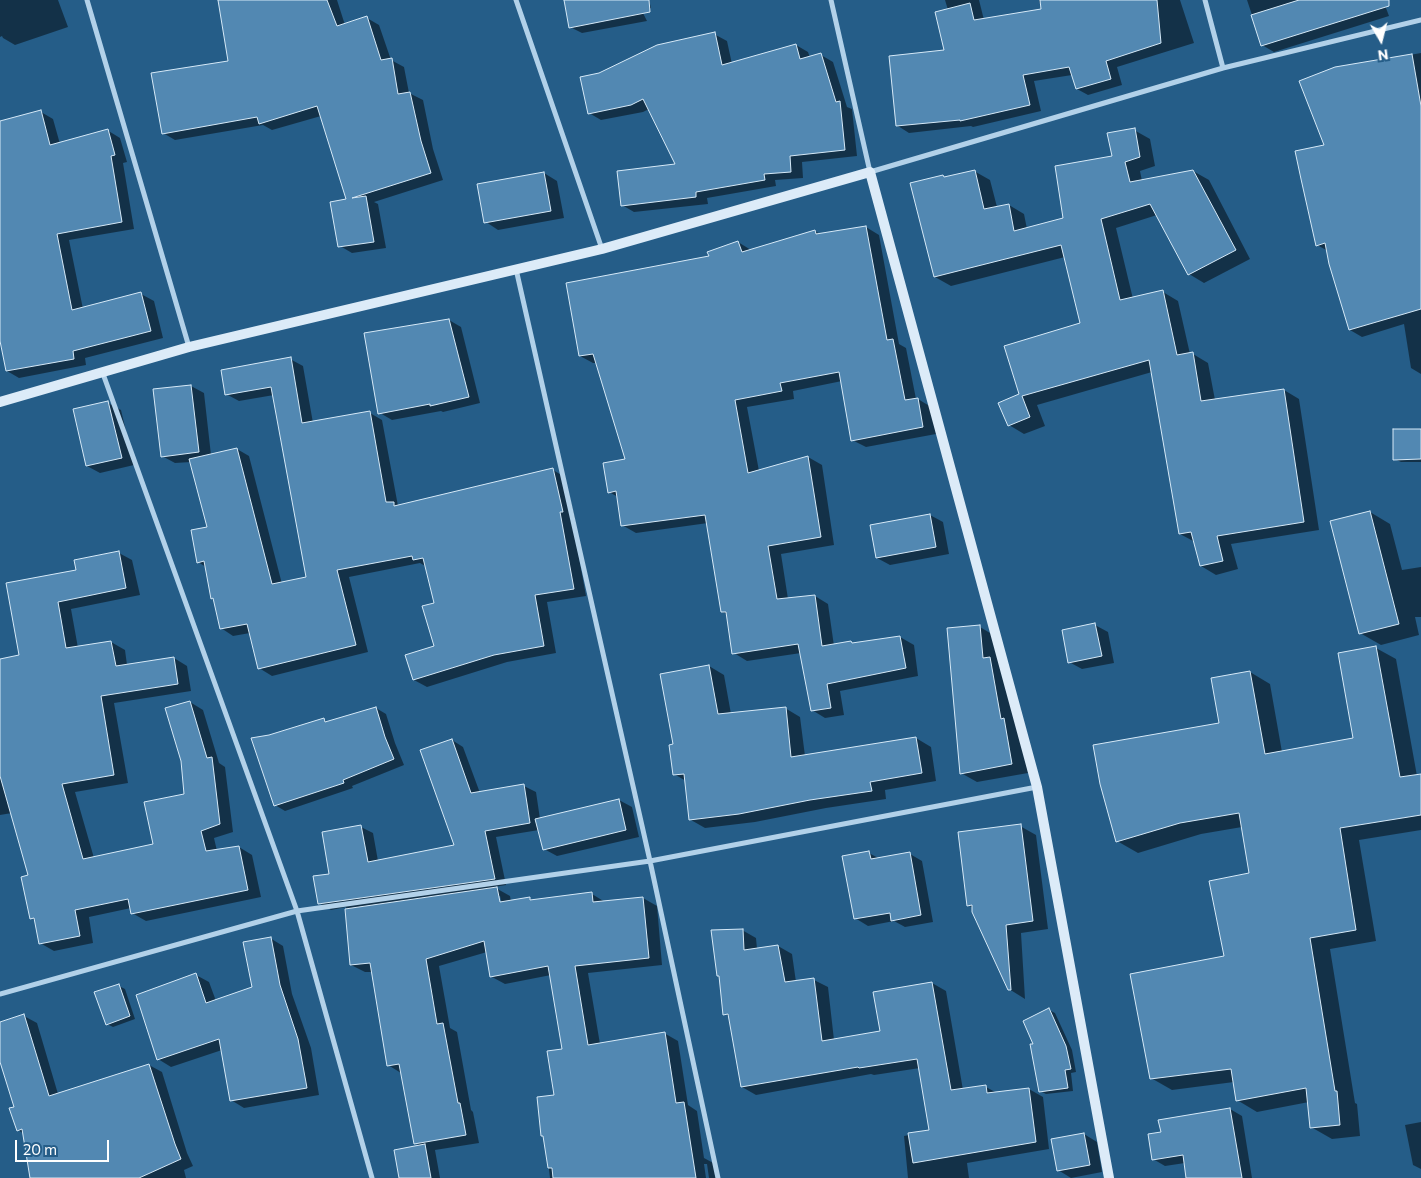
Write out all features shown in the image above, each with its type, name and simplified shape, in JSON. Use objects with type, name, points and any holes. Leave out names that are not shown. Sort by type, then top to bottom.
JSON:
[{"type":"street","points":[[87,0],[189,347]]},
{"type":"street","points":[[516,0],[602,249]]},
{"type":"street","points":[[831,0],[870,172],[1036,787],[1109,1178]]},
{"type":"street","points":[[1205,0],[1223,68]]},
{"type":"street","points":[[0,402],[189,347],[602,249],[1223,68],[1421,20]]},
{"type":"street","points":[[516,269],[650,861],[718,1178]]},
{"type":"street","points":[[102,371],[297,911],[372,1178]]},
{"type":"street","points":[[0,994],[297,911],[650,861],[1036,787]]},
{"type":"building","points":[[218,0],[327,0],[337,26],[367,16],[381,60],[392,58],[398,94],[410,92],[421,141],[431,173],[352,198],[366,196],[374,242],[338,247],[330,202],[346,199],[317,106],[259,124],[257,117],[162,134],[151,73],[228,61]]},
{"type":"building","points":[[564,0],[649,0],[650,12],[569,28]]},
{"type":"building","points":[[1040,0],[1157,0],[1161,43],[1106,61],[1111,79],[1076,89],[1069,67],[1023,75],[1030,105],[960,121],[896,126],[889,56],[944,50],[935,12],[970,3],[974,20],[1041,9]]},
{"type":"building","points":[[1299,0],[1389,0],[1389,6],[1261,46],[1251,15]]},
{"type":"building","points":[[715,32],[722,65],[796,44],[800,59],[821,53],[836,102],[840,101],[845,150],[790,156],[791,172],[764,174],[765,180],[696,192],[696,197],[621,206],[617,171],[675,164],[643,99],[631,105],[588,114],[580,77],[599,73],[657,45]]},
{"type":"building","points":[[1412,54],[1421,106],[1421,309],[1349,330],[1329,264],[1325,243],[1316,246],[1295,151],[1324,145],[1299,81],[1335,67]]},
{"type":"building","points":[[41,110],[50,145],[108,129],[115,155],[111,156],[122,222],[57,234],[72,310],[141,292],[151,331],[73,351],[74,359],[6,371],[0,341],[0,121]]},
{"type":"building","points":[[1135,128],[1140,157],[1125,162],[1130,182],[1193,170],[1236,250],[1188,275],[1150,204],[1101,219],[1120,300],[1163,290],[1177,355],[1193,352],[1201,401],[1284,389],[1304,522],[1217,536],[1223,561],[1200,566],[1191,532],[1179,534],[1149,360],[1022,396],[1030,417],[1008,426],[998,403],[1019,394],[1004,346],[1080,323],[1061,245],[934,277],[910,183],[975,170],[984,209],[1009,204],[1014,231],[1063,218],[1055,166],[1112,156],[1107,133]]},
{"type":"building","points":[[544,172],[551,211],[484,223],[477,184]]},
{"type":"building","points":[[866,226],[887,340],[893,339],[905,400],[918,398],[923,427],[851,441],[839,372],[780,383],[782,391],[735,400],[748,473],[808,456],[821,537],[768,546],[777,599],[815,595],[822,646],[900,636],[906,668],[827,684],[831,708],[811,711],[798,644],[732,654],[726,612],[721,612],[705,515],[621,526],[616,491],[608,493],[603,463],[625,459],[593,354],[579,356],[566,283],[709,256],[707,252],[738,241],[742,252],[815,230],[816,234]]},
{"type":"building","points":[[449,319],[469,397],[430,406],[430,404],[378,414],[364,333]]},
{"type":"building","points":[[291,357],[302,423],[370,411],[386,502],[394,502],[394,506],[553,468],[563,512],[560,512],[574,589],[535,595],[544,646],[494,655],[413,680],[405,655],[434,646],[422,606],[434,603],[423,558],[413,560],[412,556],[337,570],[356,645],[258,669],[247,624],[220,629],[213,598],[211,599],[204,561],[197,563],[191,530],[207,527],[189,459],[237,448],[272,584],[306,577],[271,387],[225,395],[221,370]]},
{"type":"building","points":[[191,385],[199,452],[161,457],[153,389]]},
{"type":"building","points":[[108,401],[122,458],[86,466],[73,409]]},
{"type":"building","points":[[1393,429],[1421,429],[1421,459],[1393,460]]},
{"type":"building","points":[[1370,511],[1399,624],[1359,634],[1330,521]]},
{"type":"building","points":[[930,514],[936,547],[876,558],[870,525]]},
{"type":"building","points":[[119,551],[126,588],[58,602],[66,648],[111,641],[116,666],[174,657],[178,684],[101,696],[114,775],[62,784],[83,859],[153,844],[144,802],[184,794],[181,761],[165,708],[190,701],[207,758],[212,757],[220,824],[201,831],[206,851],[239,846],[248,890],[131,914],[128,899],[75,910],[80,936],[39,944],[34,918],[30,919],[21,877],[28,875],[0,776],[0,659],[19,655],[6,583],[76,570],[74,560]]},
{"type":"building","points":[[1095,623],[1102,656],[1068,663],[1062,630]]},
{"type":"building","points":[[980,625],[983,658],[990,657],[1001,719],[1004,718],[1012,764],[960,774],[947,628]]},
{"type":"building","points":[[1376,646],[1400,777],[1421,774],[1421,815],[1340,828],[1356,930],[1310,938],[1335,1091],[1337,1091],[1340,1125],[1310,1128],[1306,1088],[1236,1101],[1231,1069],[1150,1079],[1130,974],[1224,956],[1209,881],[1249,873],[1239,813],[1180,823],[1116,842],[1100,784],[1093,745],[1219,723],[1211,678],[1250,671],[1265,754],[1353,738],[1338,653]]},
{"type":"building","points":[[709,665],[718,714],[786,707],[791,757],[916,737],[922,773],[870,782],[872,791],[810,800],[739,814],[689,820],[684,774],[673,775],[669,745],[673,744],[660,674]]},
{"type":"building","points":[[376,707],[394,759],[343,780],[344,783],[274,806],[251,738],[269,735],[324,718],[325,722]]},
{"type":"building","points":[[452,739],[471,793],[524,784],[530,823],[485,831],[495,879],[318,904],[313,876],[329,874],[322,832],[361,825],[368,862],[454,845],[420,750]]},
{"type":"building","points":[[619,799],[626,830],[543,850],[535,819]]},
{"type":"building","points":[[1021,824],[1033,921],[1006,925],[1011,990],[1008,990],[972,912],[972,905],[967,906],[958,832]]},
{"type":"building","points":[[869,851],[871,859],[910,852],[921,915],[891,921],[890,913],[854,919],[842,856]]},
{"type":"building","points":[[497,887],[500,902],[530,897],[530,900],[592,892],[593,902],[643,897],[649,958],[575,966],[588,1045],[665,1032],[676,1103],[684,1102],[696,1178],[553,1178],[552,1168],[548,1168],[543,1136],[541,1136],[537,1097],[554,1095],[547,1051],[562,1049],[548,966],[490,977],[484,941],[426,959],[437,1024],[443,1023],[466,1135],[414,1144],[399,1064],[387,1066],[370,963],[350,965],[345,909]]},
{"type":"building","points":[[743,929],[744,950],[778,945],[785,982],[814,978],[822,1041],[880,1031],[873,992],[932,982],[951,1090],[986,1085],[987,1093],[1029,1088],[1036,1142],[913,1163],[908,1133],[929,1130],[917,1059],[741,1087],[728,1014],[723,1015],[711,930]]},
{"type":"building","points":[[271,937],[280,985],[298,1039],[307,1088],[230,1101],[219,1039],[157,1060],[136,995],[196,973],[206,1003],[252,987],[243,942]]},
{"type":"building","points":[[119,984],[130,1016],[106,1025],[94,992]]},
{"type":"building","points":[[1049,1008],[1066,1046],[1071,1069],[1065,1070],[1068,1088],[1039,1092],[1030,1044],[1033,1044],[1023,1021]]},
{"type":"building","points":[[24,1014],[49,1096],[149,1064],[181,1159],[139,1178],[30,1178],[22,1129],[17,1131],[9,1108],[14,1107],[0,1062],[0,1022]]},
{"type":"building","points":[[1230,1108],[1242,1178],[1186,1178],[1183,1155],[1152,1160],[1148,1134],[1161,1132],[1158,1120]]},
{"type":"building","points":[[1084,1133],[1090,1165],[1057,1171],[1051,1139]]},
{"type":"building","points":[[425,1144],[431,1178],[399,1178],[394,1150]]}]
